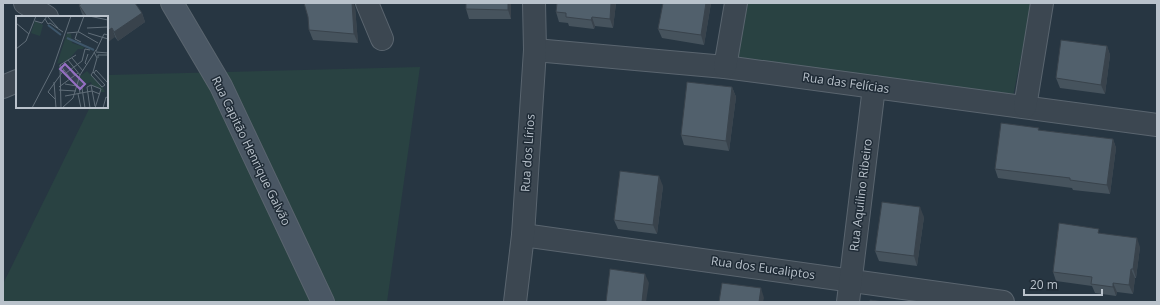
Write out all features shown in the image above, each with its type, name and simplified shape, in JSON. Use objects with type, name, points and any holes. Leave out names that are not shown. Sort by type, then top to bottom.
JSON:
[{"type":"street","points":[[25,3],[45,16]]},
{"type":"street","name":"Rua Capitão Henrique Galvão","points":[[172,3],[221,86],[323,302]]},
{"type":"street","points":[[367,3],[382,39]]},
{"type":"street","name":"Rua dos Lírios","points":[[515,302],[524,235],[535,50],[534,3]]},
{"type":"street","points":[[725,67],[736,3]]},
{"type":"street","points":[[1025,107],[1042,3]]},
{"type":"street","name":"Rua das Felícias","points":[[535,50],[725,67],[1157,125]]},
{"type":"street","points":[[3,87],[16,81]]},
{"type":"street","name":"Rua Aquilino Ribeiro","points":[[848,302],[874,87]]},
{"type":"street","name":"Rua dos Eucaliptos","points":[[524,235],[1003,302]]},
{"type":"green space","points":[[739,3],[1032,3],[1012,101],[725,67]]},
{"type":"green space","points":[[420,67],[387,302],[3,302],[3,284],[90,108],[108,108],[108,75]]},
{"type":"building","points":[[82,3],[135,3],[142,13],[114,32],[112,28],[108,30],[108,16],[86,16],[79,5]]},
{"type":"building","points":[[304,3],[352,3],[354,34],[309,30],[308,17]]},
{"type":"building","points":[[466,3],[508,3],[508,10],[466,9]]},
{"type":"building","points":[[557,3],[611,3],[610,19],[592,17],[591,20],[566,17],[566,13],[556,12]]},
{"type":"building","points":[[663,3],[706,3],[701,35],[658,29]]},
{"type":"building","points":[[1061,40],[1107,46],[1101,85],[1056,78]]},
{"type":"building","points":[[687,82],[732,87],[726,141],[681,135]]},
{"type":"building","points":[[1001,123],[1039,128],[1038,130],[1113,139],[1107,185],[1070,180],[1070,178],[995,169]]},
{"type":"building","points":[[620,171],[659,176],[653,225],[614,220]]},
{"type":"building","points":[[882,202],[920,207],[914,256],[875,251]]},
{"type":"building","points":[[1059,223],[1099,229],[1098,233],[1137,238],[1133,269],[1131,269],[1129,285],[1113,283],[1113,287],[1091,284],[1092,277],[1053,272]]},
{"type":"building","points":[[610,269],[645,274],[642,302],[606,302]]},
{"type":"building","points":[[722,283],[761,288],[759,302],[719,302]]},
{"type":"building","points":[[870,300],[884,302],[870,302]]}]
